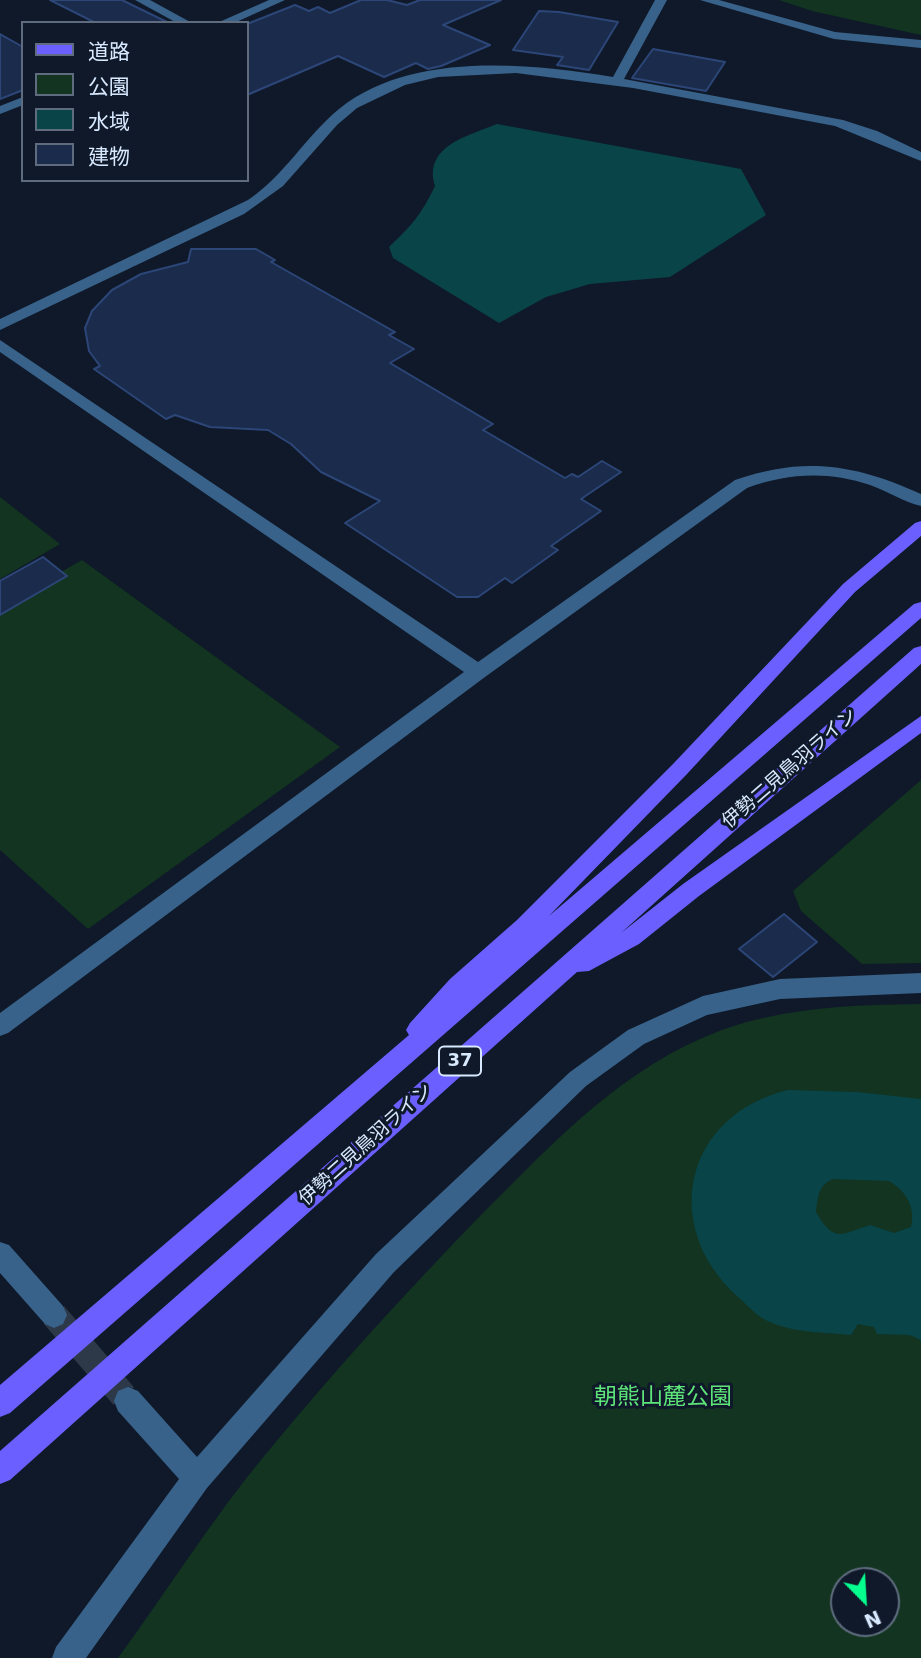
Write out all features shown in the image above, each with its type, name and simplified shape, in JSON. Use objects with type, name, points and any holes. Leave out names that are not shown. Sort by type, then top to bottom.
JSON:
[{"type":"main road","points":[[358,1096],[458,986],[525,926],[670,779],[849,588],[921,527]]},
{"type":"main road","name":"伊勢二見鳥羽ライン","points":[[0,1403],[921,608]]},
{"type":"main road","name":"伊勢二見鳥羽ライン","points":[[0,1471],[921,653]]},
{"type":"main road","points":[[554,978],[631,939],[691,890],[921,723]]},
{"type":"street","points":[[141,0],[182,21]]},
{"type":"street","points":[[228,21],[279,0]]},
{"type":"street","points":[[617,81],[661,0]]},
{"type":"street","points":[[706,0],[834,35],[921,44]]},
{"type":"street","points":[[0,326],[248,206],[280,181],[343,112],[380,91],[444,73],[499,69],[550,71],[617,81],[838,122],[873,134],[921,157]]},
{"type":"street","points":[[0,110],[21,102]]},
{"type":"street","points":[[0,345],[478,672]]},
{"type":"street","points":[[0,1026],[478,672],[741,484],[767,473],[804,468],[843,471],[887,484],[921,501]]},
{"type":"street","points":[[67,1658],[197,1478],[385,1262],[578,1079],[636,1037],[703,1006],[780,989],[921,983]]},
{"type":"street","points":[[0,1254],[54,1315]]},
{"type":"street","points":[[128,1401],[197,1478]]},
{"type":"green space","points":[[779,0],[921,0],[921,35],[812,11]]},
{"type":"green space","points":[[0,497],[60,544],[0,579]]},
{"type":"green space","points":[[82,560],[340,747],[88,929],[0,850],[0,607]]},
{"type":"green space","points":[[921,780],[921,963],[862,964],[801,911],[793,891]]},
{"type":"green space","name":"朝熊山麓公園","points":[[921,1004],[921,1658],[118,1658],[227,1504],[317,1393],[483,1213],[564,1133],[622,1085],[687,1045],[722,1030],[770,1016],[846,1007]]},
{"type":"water","points":[[497,124],[741,169],[766,215],[670,277],[590,284],[546,297],[499,323],[393,258],[389,247],[425,205],[435,186],[433,172],[442,152],[461,138]]},
{"type":"water","points":[[788,1090],[857,1092],[921,1099],[921,1340],[910,1335],[877,1334],[874,1327],[858,1324],[851,1335],[783,1327],[762,1318],[737,1296],[713,1268],[698,1238],[692,1207],[695,1176],[706,1148],[725,1123],[753,1103]],"holes":[[[833,1179],[889,1181],[900,1190],[911,1206],[911,1227],[894,1233],[870,1225],[839,1234],[828,1229],[816,1212],[822,1188]]]},
{"type":"building","points":[[50,0],[122,0],[165,21],[92,21]]},
{"type":"building","points":[[361,0],[387,0],[407,5],[420,0],[501,0],[443,25],[490,45],[441,66],[428,69],[416,63],[384,77],[338,56],[248,95],[248,24],[295,5],[309,11],[318,7],[330,13]]},
{"type":"building","points":[[539,11],[618,22],[589,70],[557,65],[563,57],[513,50]]},
{"type":"building","points":[[0,34],[21,46],[21,91],[0,99]]},
{"type":"building","points":[[653,49],[725,62],[706,91],[632,78]]},
{"type":"building","points":[[191,249],[256,249],[275,260],[271,262],[395,332],[389,335],[414,349],[390,363],[493,424],[483,430],[565,478],[572,474],[578,477],[602,461],[621,472],[581,499],[601,511],[551,546],[558,550],[512,583],[505,578],[478,597],[457,597],[345,523],[380,501],[321,472],[291,444],[268,430],[210,427],[175,415],[166,419],[94,369],[100,366],[89,351],[85,328],[92,311],[112,290],[141,274],[188,262]]},
{"type":"building","points":[[43,557],[67,576],[0,615],[0,581]]},
{"type":"building","points":[[784,914],[817,942],[773,977],[739,949]]},
{"type":"tunnel","points":[[54,1315],[128,1401]]}]
